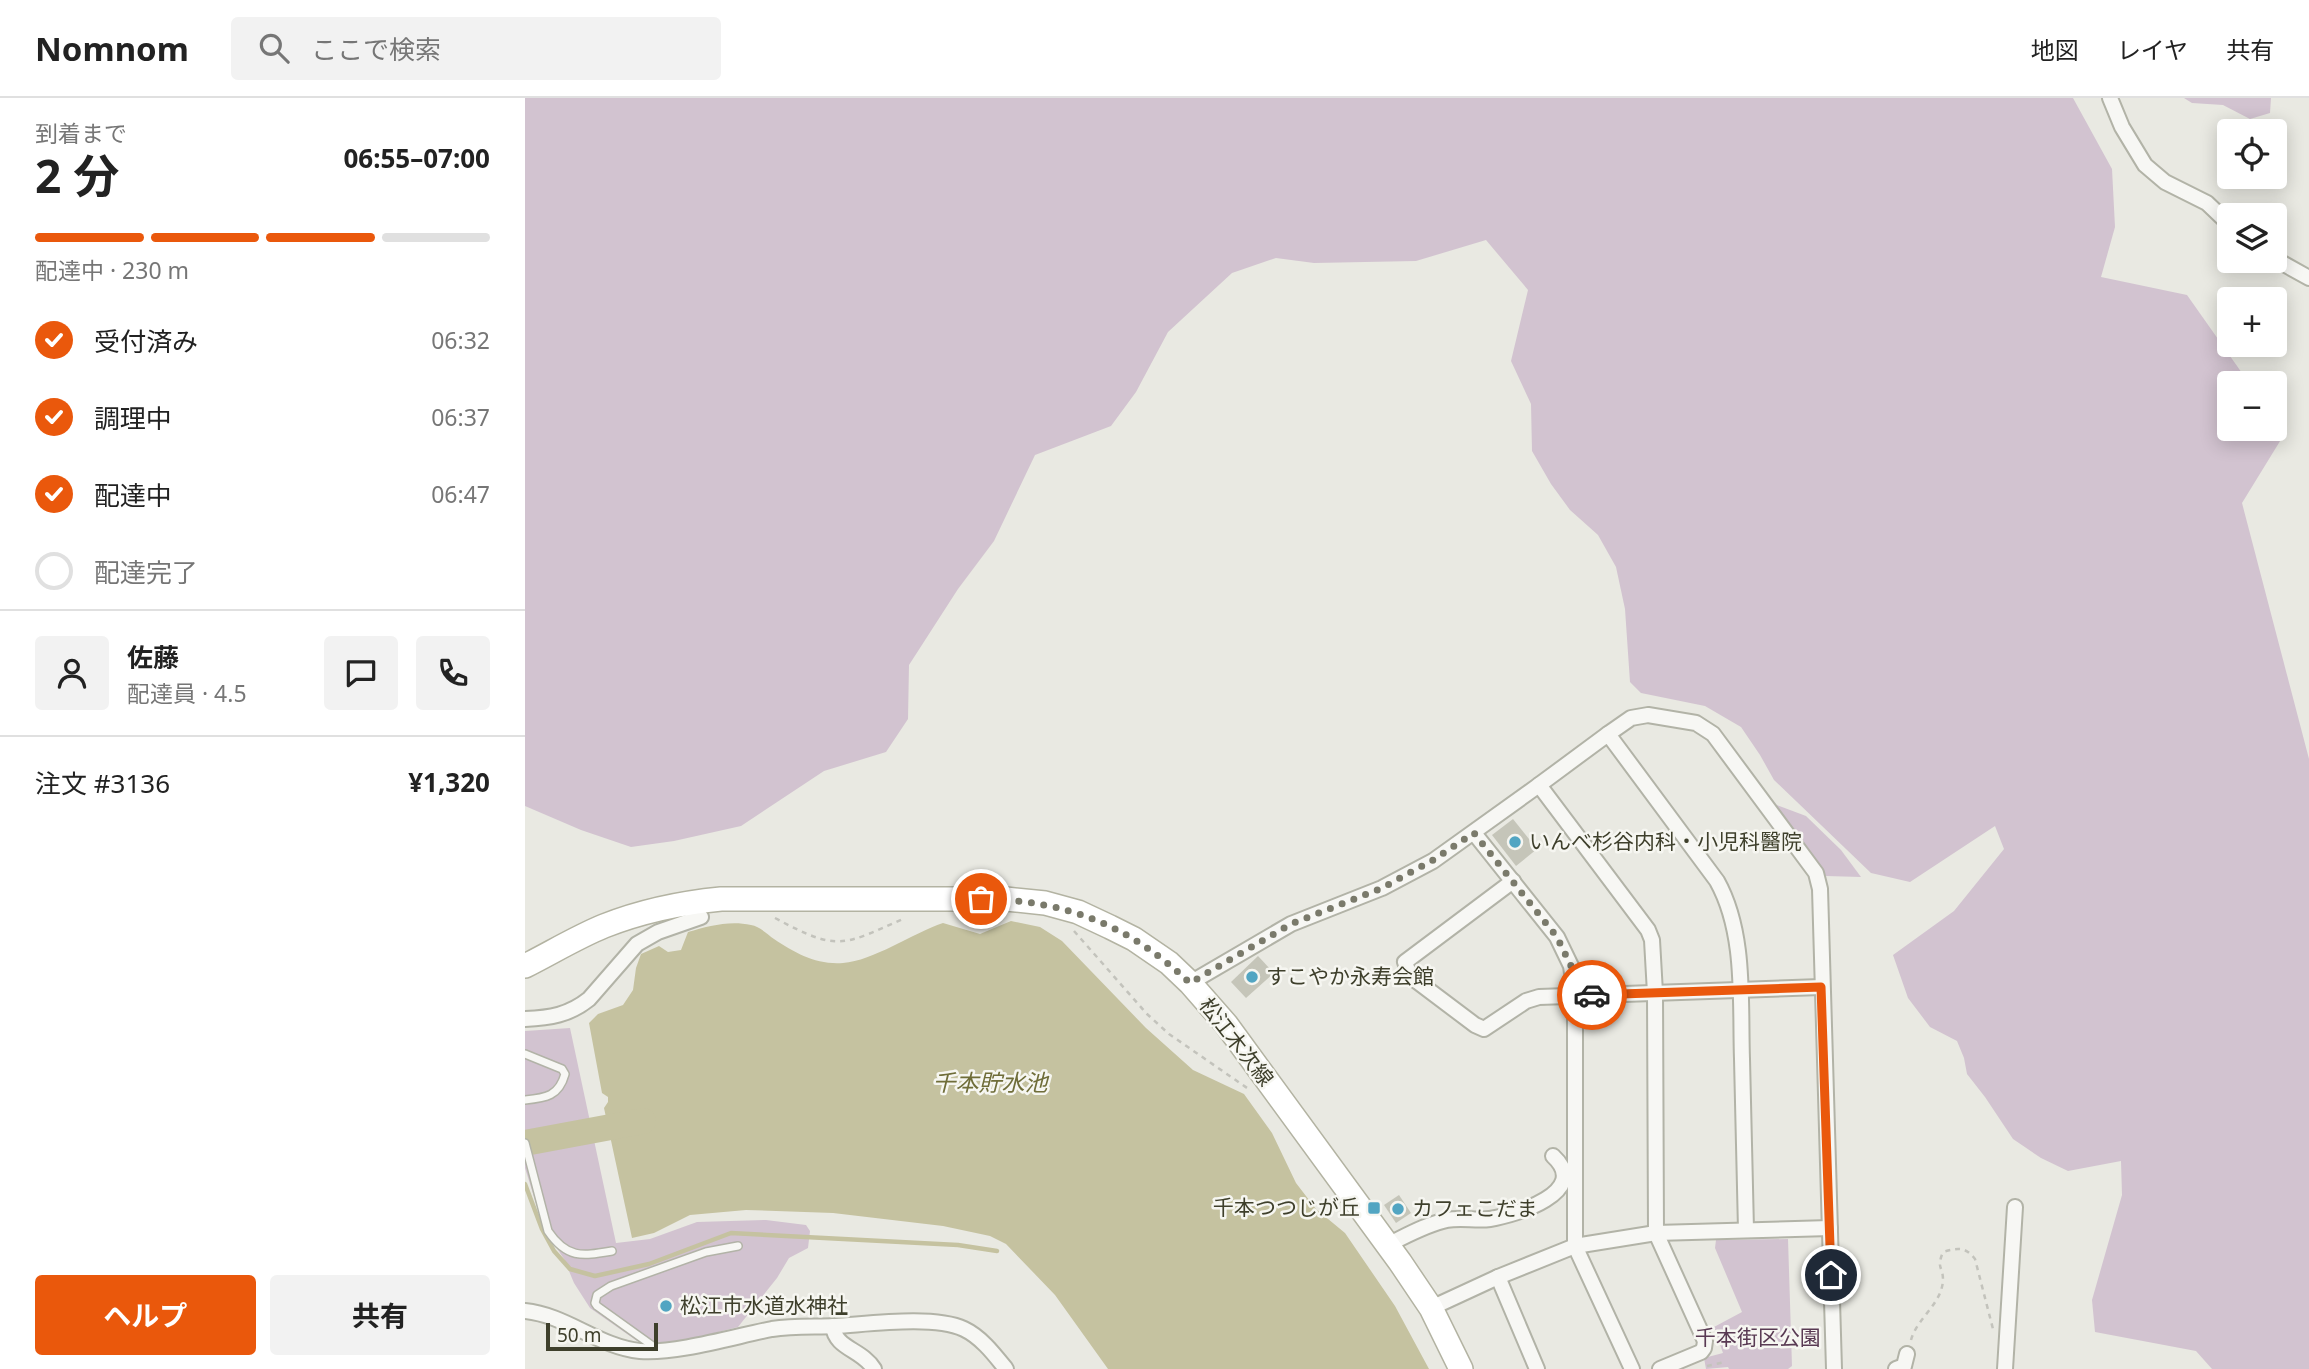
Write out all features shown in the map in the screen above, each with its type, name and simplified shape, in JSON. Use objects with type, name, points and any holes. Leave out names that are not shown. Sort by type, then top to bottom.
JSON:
[{"type":"main road","name":"松江木次線","points":[[525,966],[601,927],[641,912],[681,903],[721,899],[1006,899],[1045,903],[1078,912],[1134,939],[1169,963],[1226,1024],[1431,1308],[1461,1369]]},
{"type":"street","points":[[2110,98],[2122,127],[2145,165],[2165,182],[2207,203],[2217,213]]},
{"type":"street","points":[[2287,266],[2309,278]]},
{"type":"street","points":[[1190,983],[1291,924],[1382,888],[1433,860],[1631,718],[1648,715],[1696,723],[1713,734],[1816,873],[1819,889],[1834,1369]]},
{"type":"street","points":[[1608,734],[1717,881],[1733,916],[1740,990],[1747,1230]]},
{"type":"street","points":[[1539,786],[1648,930],[1652,940],[1655,993],[1656,1233],[1705,1341],[1705,1348],[1701,1352],[1660,1369]]},
{"type":"street","points":[[1474,833],[1557,937],[1571,966],[1575,995],[1575,1246],[1632,1369]]},
{"type":"street","points":[[1513,881],[1405,962],[1410,976],[1484,1029],[1526,1001],[1539,997],[1821,987]]},
{"type":"street","points":[[525,1019],[562,1015],[580,1007],[636,944],[658,932],[701,917]]},
{"type":"street","points":[[1387,1245],[1447,1220],[1492,1219],[1534,1206],[1560,1188],[1563,1182],[1562,1170],[1553,1156]]},
{"type":"street","points":[[2005,1369],[2015,1207]]},
{"type":"street","points":[[1431,1308],[1575,1246],[1656,1233],[1830,1228]]},
{"type":"street","points":[[1498,1277],[1537,1369]]},
{"type":"street","points":[[525,1311],[545,1314],[631,1349],[643,1351],[681,1347],[775,1329],[910,1322],[956,1326],[986,1346],[1006,1369]]},
{"type":"street","points":[[833,1326],[834,1335],[842,1345],[862,1354],[874,1369]]},
{"type":"street","points":[[1896,1369],[1904,1366],[1907,1354]]},
{"type":"lane","points":[[525,1054],[562,1069],[565,1074],[562,1086],[553,1094],[525,1100]]},
{"type":"lane","points":[[525,1143],[548,1231],[556,1242],[565,1250],[584,1256],[612,1251]]},
{"type":"lane","points":[[657,1350],[597,1306],[597,1295],[611,1286],[706,1252],[737,1246]]},
{"type":"path","points":[[769,915],[818,940],[841,942],[871,934],[911,916]]},
{"type":"path","points":[[1066,926],[1073,930],[1168,1034],[1251,1091]]},
{"type":"path","points":[[1907,1354],[1913,1334],[1939,1294],[1943,1281],[1939,1261],[1943,1252],[1958,1248],[1967,1250],[1975,1259],[1993,1332],[2008,1343]]},
{"type":"path","points":[[1707,1366],[1724,1362]]},
{"type":"green space","points":[[525,98],[2073,98],[2112,169],[2115,227],[2101,277],[2187,295],[2217,338],[2217,357],[2231,357],[2241,371],[2217,371],[2217,441],[2280,441],[2242,503],[2309,759],[2309,1369],[2212,1369],[2196,1351],[2095,1332],[2092,1300],[2122,1195],[2121,1161],[2068,1171],[2041,1158],[2013,1139],[1967,1074],[1957,1041],[1930,1027],[1908,998],[1893,955],[1954,911],[2004,849],[1995,826],[1910,882],[1871,873],[1774,780],[1741,727],[1705,706],[1641,693],[1630,682],[1625,609],[1616,567],[1598,535],[1570,510],[1532,451],[1531,404],[1511,361],[1528,290],[1486,240],[1416,261],[1314,263],[1276,258],[1232,273],[1168,332],[1136,392],[1111,426],[1035,455],[994,541],[958,589],[909,665],[908,719],[886,752],[824,771],[741,826],[674,841],[631,847],[581,830],[525,806]]},
{"type":"green space","points":[[2184,98],[2271,98],[2270,113],[2250,119],[2223,105],[2192,103]]},
{"type":"green space","points":[[1774,804],[1806,816],[1841,850],[1861,877],[1826,876]]},
{"type":"green space","points":[[570,1028],[616,1243],[650,1239],[697,1222],[766,1220],[806,1225],[810,1231],[808,1248],[789,1258],[777,1278],[738,1327],[675,1343],[637,1341],[590,1308],[574,1283],[564,1259],[544,1229],[525,1168],[525,1031]]},
{"type":"green space","name":"千本街区公園","points":[[1788,1239],[1792,1366],[1788,1369],[1706,1369],[1704,1358],[1723,1353],[1714,1327],[1742,1312],[1715,1248],[1716,1240]]},
{"type":"water","name":"千本貯水池","points":[[1011,921],[1040,927],[1062,941],[1146,1028],[1193,1070],[1244,1094],[1272,1133],[1296,1183],[1316,1209],[1345,1233],[1395,1306],[1429,1369],[1108,1369],[1055,1295],[1006,1244],[990,1236],[943,1226],[833,1213],[746,1210],[690,1215],[654,1233],[632,1238],[604,1108],[608,1097],[602,1093],[589,1023],[598,1014],[623,1005],[633,990],[641,954],[659,946],[668,952],[681,950],[688,932],[735,923],[757,927],[806,957],[843,963],[880,952],[943,923],[980,934]]},
{"type":"building","name":"いんべ杉谷内科・小児科醫院","points":[[1513,819],[1537,849],[1516,866],[1492,835]]},
{"type":"building","name":"すこやか永寿会館","points":[[1258,956],[1274,973],[1246,998],[1231,982]]},
{"type":"building","name":"カフェこだま","points":[[1399,1195],[1411,1213],[1396,1223],[1384,1205]]},
{"type":"waterway","points":[[525,1143],[643,1121]]},
{"type":"waterway","points":[[525,1184],[542,1229],[554,1251],[570,1269],[595,1276],[649,1264],[731,1233],[958,1245],[997,1251]]},
{"type":"way so far","points":[[981,899],[1045,903],[1078,912],[1134,939],[1169,963],[1190,983],[1291,924],[1382,888],[1433,860],[1474,833],[1557,937],[1571,966],[1575,995],[1592,995]]},
{"type":"place","name":"いんべ杉谷内科・小児科醫院","points":[[1515,842]]},
{"type":"place","name":"すこやか永寿会館","points":[[1252,977]]},
{"type":"place","name":"千本つつじが丘","points":[[1374,1208]]},
{"type":"place","name":"カフェこだま","points":[[1398,1209]]},
{"type":"place","name":"松江市水道水神社","points":[[666,1306]]},
{"type":"route","points":[[1592,995],[1821,987],[1831,1275]]}]
